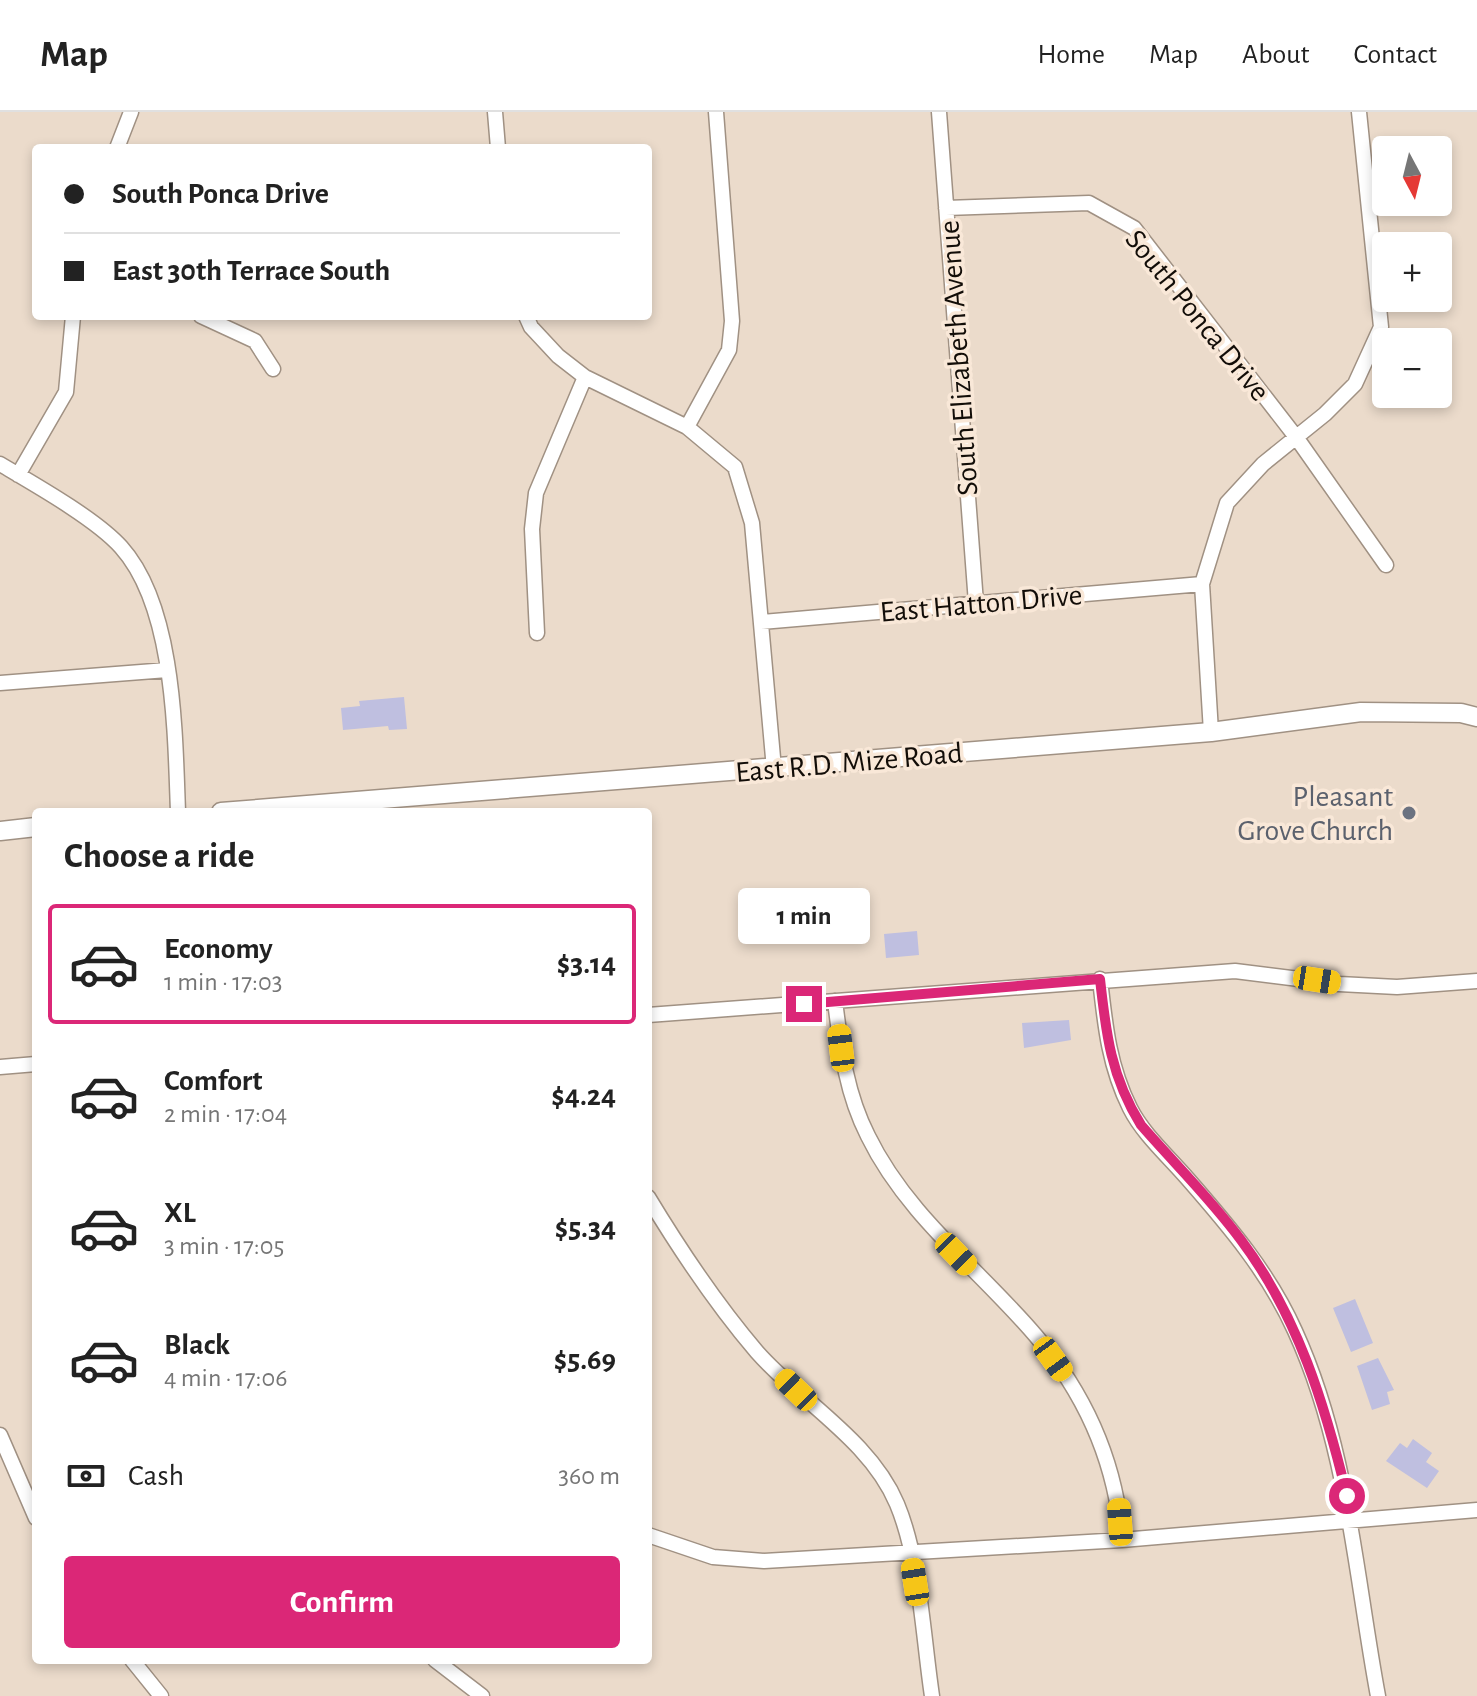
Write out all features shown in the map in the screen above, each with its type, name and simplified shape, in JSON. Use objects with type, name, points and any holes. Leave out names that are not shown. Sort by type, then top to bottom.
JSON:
[{"type":"main road","name":"East R.D. Mize Road","points":[[302,808],[1211,732],[1361,712],[1461,713],[1477,717]]},
{"type":"main road","points":[[0,831],[32,827]]},
{"type":"street","points":[[119,144],[131,112]]},
{"type":"street","points":[[495,112],[498,144]]},
{"type":"street","points":[[687,427],[729,350],[732,321],[716,112]]},
{"type":"street","name":"South Elizabeth Avenue","points":[[939,112],[976,603]]},
{"type":"street","points":[[1211,732],[1202,584],[1227,503],[1263,464],[1355,384],[1381,327],[1359,112]]},
{"type":"street","name":"South Ponca Drive","points":[[946,208],[1089,203],[1134,228],[1296,437],[1386,565]]},
{"type":"street","points":[[18,475],[66,392],[73,320]]},
{"type":"street","points":[[210,320],[255,341],[273,369]]},
{"type":"street","points":[[528,320],[558,356],[585,377],[687,427],[735,467],[752,523],[774,769]]},
{"type":"street","points":[[537,633],[532,529],[536,493],[585,377]]},
{"type":"street","points":[[0,464],[120,546],[153,598],[163,634],[178,808]]},
{"type":"street","name":"East Hatton Drive","points":[[761,622],[1202,584]]},
{"type":"street","points":[[0,683],[167,670]]},
{"type":"street","points":[[652,1015],[1235,971],[1397,987],[1477,981]]},
{"type":"street","points":[[1100,979],[1107,1051],[1130,1108],[1141,1125],[1240,1239],[1271,1284],[1296,1332],[1329,1423],[1352,1521],[1363,1616],[1378,1696]]},
{"type":"street","points":[[835,1001],[843,1072],[869,1139],[893,1179],[956,1254],[1036,1336],[1070,1383],[1109,1461],[1119,1504],[1122,1540]]},
{"type":"street","points":[[0,1067],[32,1064]]},
{"type":"street","points":[[652,1203],[698,1275],[758,1353],[873,1464],[897,1504],[911,1554],[932,1696]]},
{"type":"street","points":[[0,1435],[32,1509]]},
{"type":"street","points":[[652,1536],[713,1557],[764,1561],[1122,1540],[1477,1510]]},
{"type":"street","points":[[135,1664],[161,1696]]},
{"type":"street","points":[[440,1664],[482,1696]]},
{"type":"building","points":[[404,697],[407,729],[389,730],[388,726],[343,730],[341,708],[360,706],[359,701]]},
{"type":"building","points":[[917,931],[919,955],[886,958],[884,934]]},
{"type":"building","points":[[1069,1020],[1071,1040],[1024,1048],[1022,1023]]},
{"type":"building","points":[[1355,1299],[1373,1343],[1351,1352],[1333,1308]]},
{"type":"building","points":[[1378,1358],[1394,1390],[1387,1392],[1390,1404],[1372,1410],[1357,1366]]},
{"type":"building","points":[[1413,1439],[1432,1453],[1426,1462],[1439,1471],[1427,1488],[1386,1461],[1400,1443],[1407,1448]]},
{"type":"place","name":"Pleasant Grove Church","points":[[1409,813]]},
{"type":"route","points":[[804,1004],[1100,979],[1107,1051],[1130,1108],[1141,1125],[1240,1239],[1271,1284],[1296,1332],[1329,1423],[1347,1496]]}]
